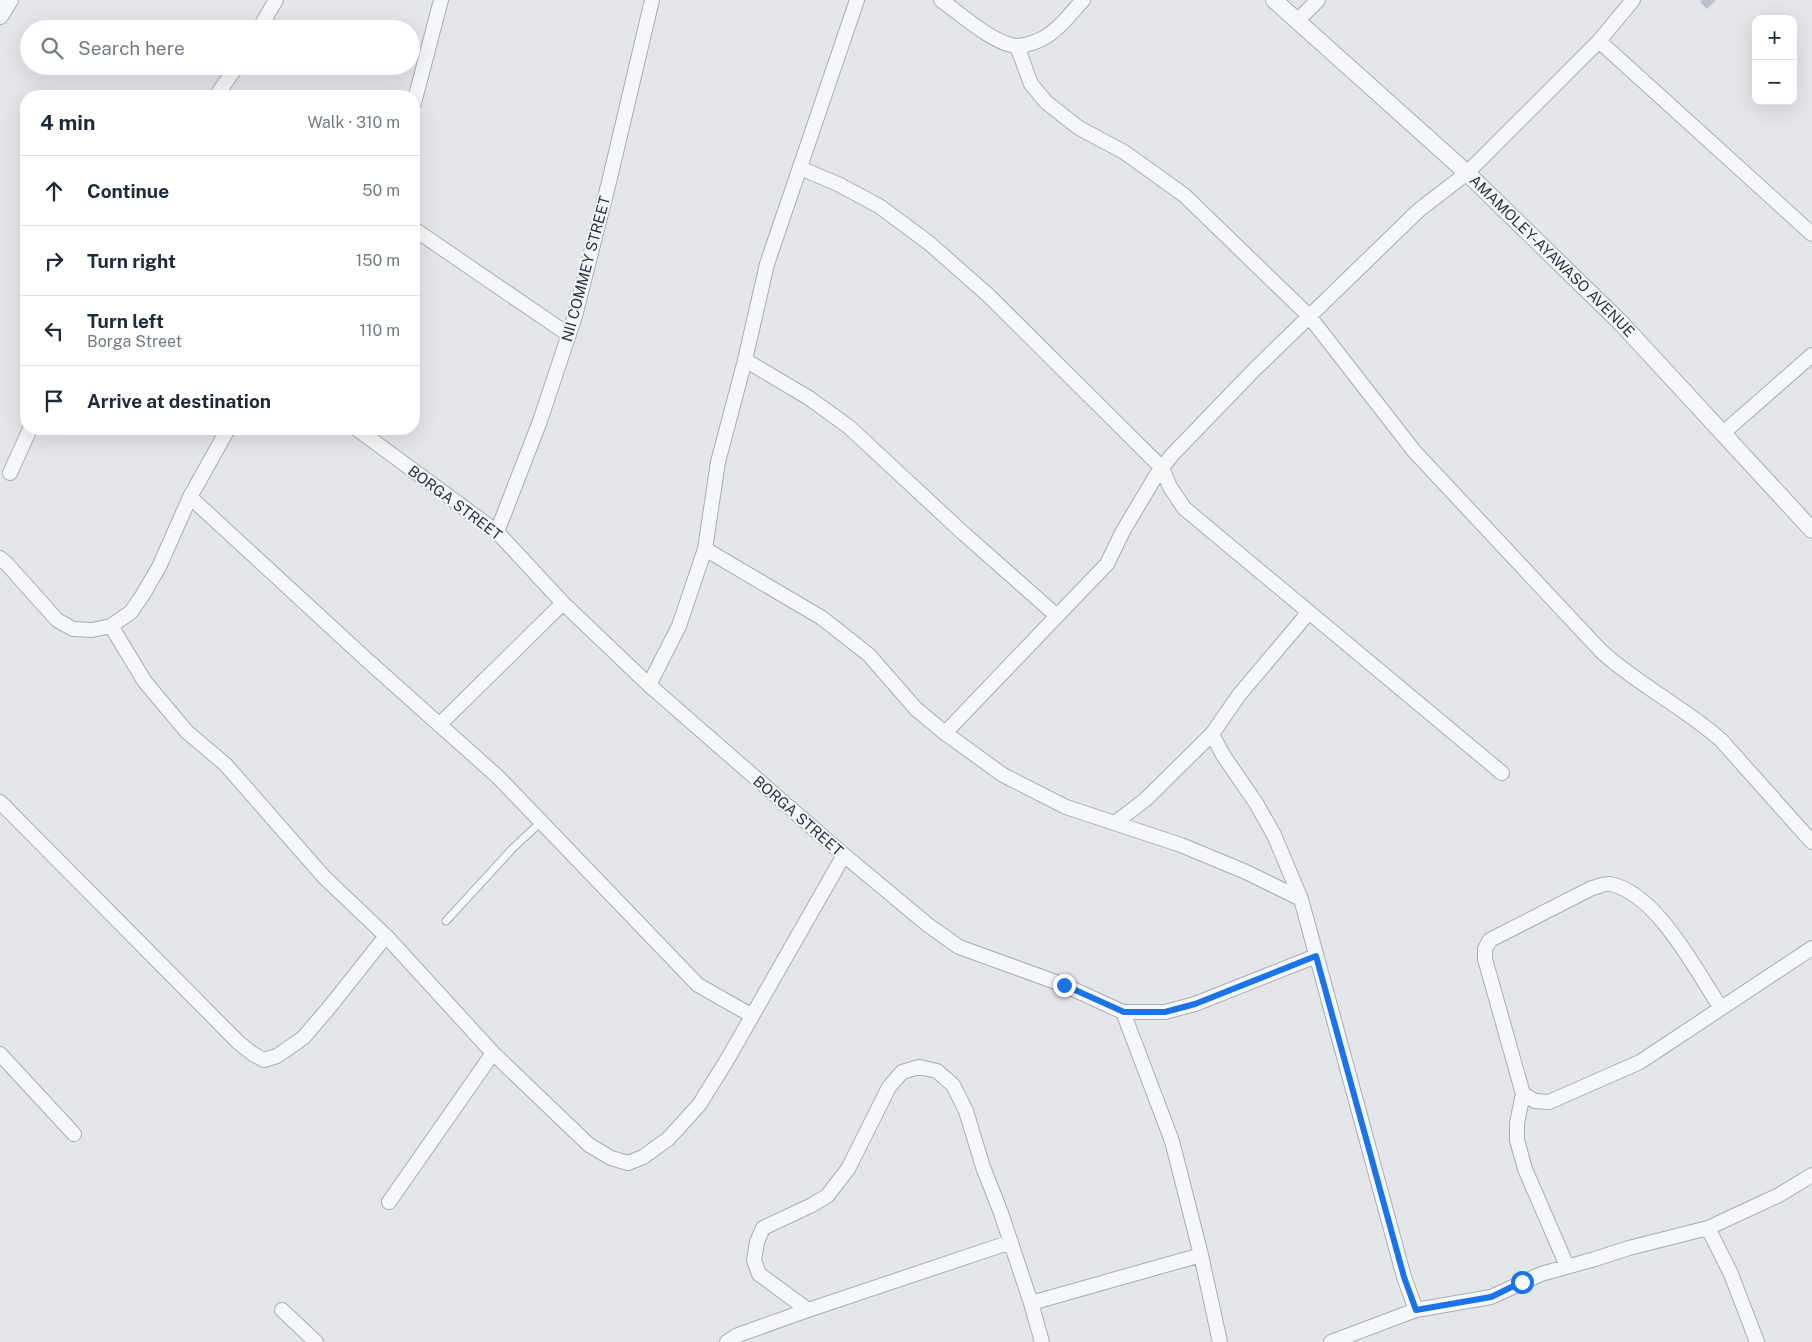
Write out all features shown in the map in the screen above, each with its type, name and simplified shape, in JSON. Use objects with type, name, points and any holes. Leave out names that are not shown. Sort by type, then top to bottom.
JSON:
[{"type":"street","points":[[0,16],[10,0]]},
{"type":"street","points":[[264,20],[276,0]]},
{"type":"street","points":[[417,90],[441,0]]},
{"type":"street","name":"NII COMMEY STREET","points":[[498,532],[540,421],[575,316],[652,0]]},
{"type":"street","points":[[649,685],[679,626],[705,550],[718,462],[745,360],[767,264],[857,0]]},
{"type":"street","points":[[941,0],[995,38],[1016,46],[1035,42],[1048,35],[1083,0]]},
{"type":"street","name":"AMAMOLEY-AYAWASO AVENUE","points":[[1274,0],[1467,173],[1621,323],[1812,530]]},
{"type":"street","points":[[1297,21],[1318,0]]},
{"type":"street","points":[[945,733],[1107,564],[1123,531],[1172,455],[1254,370],[1419,210],[1467,173],[1599,42],[1633,0]]},
{"type":"street","points":[[1599,42],[1812,234]]},
{"type":"street","points":[[1016,46],[1032,84],[1046,102],[1079,128],[1124,152],[1184,195],[1309,316],[1414,451],[1601,651],[1616,664],[1705,726],[1721,740],[1812,842]]},
{"type":"street","points":[[221,90],[231,75]]},
{"type":"street","points":[[800,168],[838,184],[879,206],[929,243],[988,295],[1162,468],[1170,487],[1184,508],[1502,773]]},
{"type":"street","points":[[420,233],[569,335]]},
{"type":"street","points":[[1723,433],[1812,355]]},
{"type":"street","points":[[745,360],[809,398],[848,428],[1057,616]]},
{"type":"street","points":[[10,473],[27,435]]},
{"type":"street","points":[[0,558],[57,620],[73,629],[92,630],[111,626],[131,612],[159,568],[190,497],[225,435]]},
{"type":"street","name":"BORGA STREET","points":[[365,435],[498,532],[563,603],[649,685],[844,855],[928,925],[959,947],[1064,985],[1124,1012],[1165,1012],[1195,1004],[1316,956]]},
{"type":"street","points":[[190,497],[498,777],[698,985],[751,1015]]},
{"type":"street","points":[[705,550],[822,618],[869,655],[916,709],[1003,776],[1066,807],[1182,845],[1246,872],[1301,899]]},
{"type":"street","points":[[439,724],[563,603]]},
{"type":"street","points":[[1116,822],[1145,800],[1212,734],[1239,695],[1309,612]]},
{"type":"street","points":[[111,626],[145,682],[187,732],[225,764],[324,877],[386,936],[493,1053],[589,1145],[611,1158],[628,1163],[643,1157],[668,1139],[699,1105],[727,1060],[844,855]]},
{"type":"street","points":[[1212,734],[1223,755],[1256,803],[1274,835],[1301,899],[1404,1277],[1416,1310]]},
{"type":"street","points":[[0,802],[239,1043],[264,1060],[277,1056],[303,1038],[386,936]]},
{"type":"street","points":[[1567,1266],[1525,1169],[1517,1140],[1517,1123],[1523,1094],[1485,959],[1485,949],[1490,940],[1592,888],[1609,884],[1632,893],[1655,911],[1672,933],[1721,1008]]},
{"type":"street","points":[[1523,1094],[1535,1101],[1549,1102],[1640,1062],[1812,948]]},
{"type":"street","points":[[1124,1012],[1172,1141],[1201,1255],[1220,1342]]},
{"type":"street","points":[[389,1202],[493,1053]]},
{"type":"street","points":[[0,1054],[74,1134]]},
{"type":"street","points":[[808,1310],[759,1274],[754,1260],[757,1242],[763,1228],[827,1196],[848,1169],[890,1087],[902,1072],[919,1067],[937,1071],[953,1085],[966,1111],[983,1167],[1011,1242],[1042,1342]]},
{"type":"street","points":[[1331,1342],[1416,1310],[1491,1297],[1541,1274],[1629,1248],[1708,1228],[1780,1195],[1812,1175]]},
{"type":"street","points":[[1708,1228],[1731,1274],[1757,1342]]},
{"type":"street","points":[[727,1342],[738,1335],[808,1310],[1011,1242]]},
{"type":"street","points":[[1031,1303],[1201,1255]]},
{"type":"street","points":[[282,1310],[316,1342]]},
{"type":"lane","points":[[446,920],[513,848],[541,822]]},
{"type":"building","points":[[1702,0],[1716,0],[1707,9],[1700,2]]},
{"type":"route","points":[[1064,985],[1124,1012],[1165,1012],[1195,1004],[1316,956],[1404,1277],[1416,1310],[1491,1297],[1522,1282]]}]
